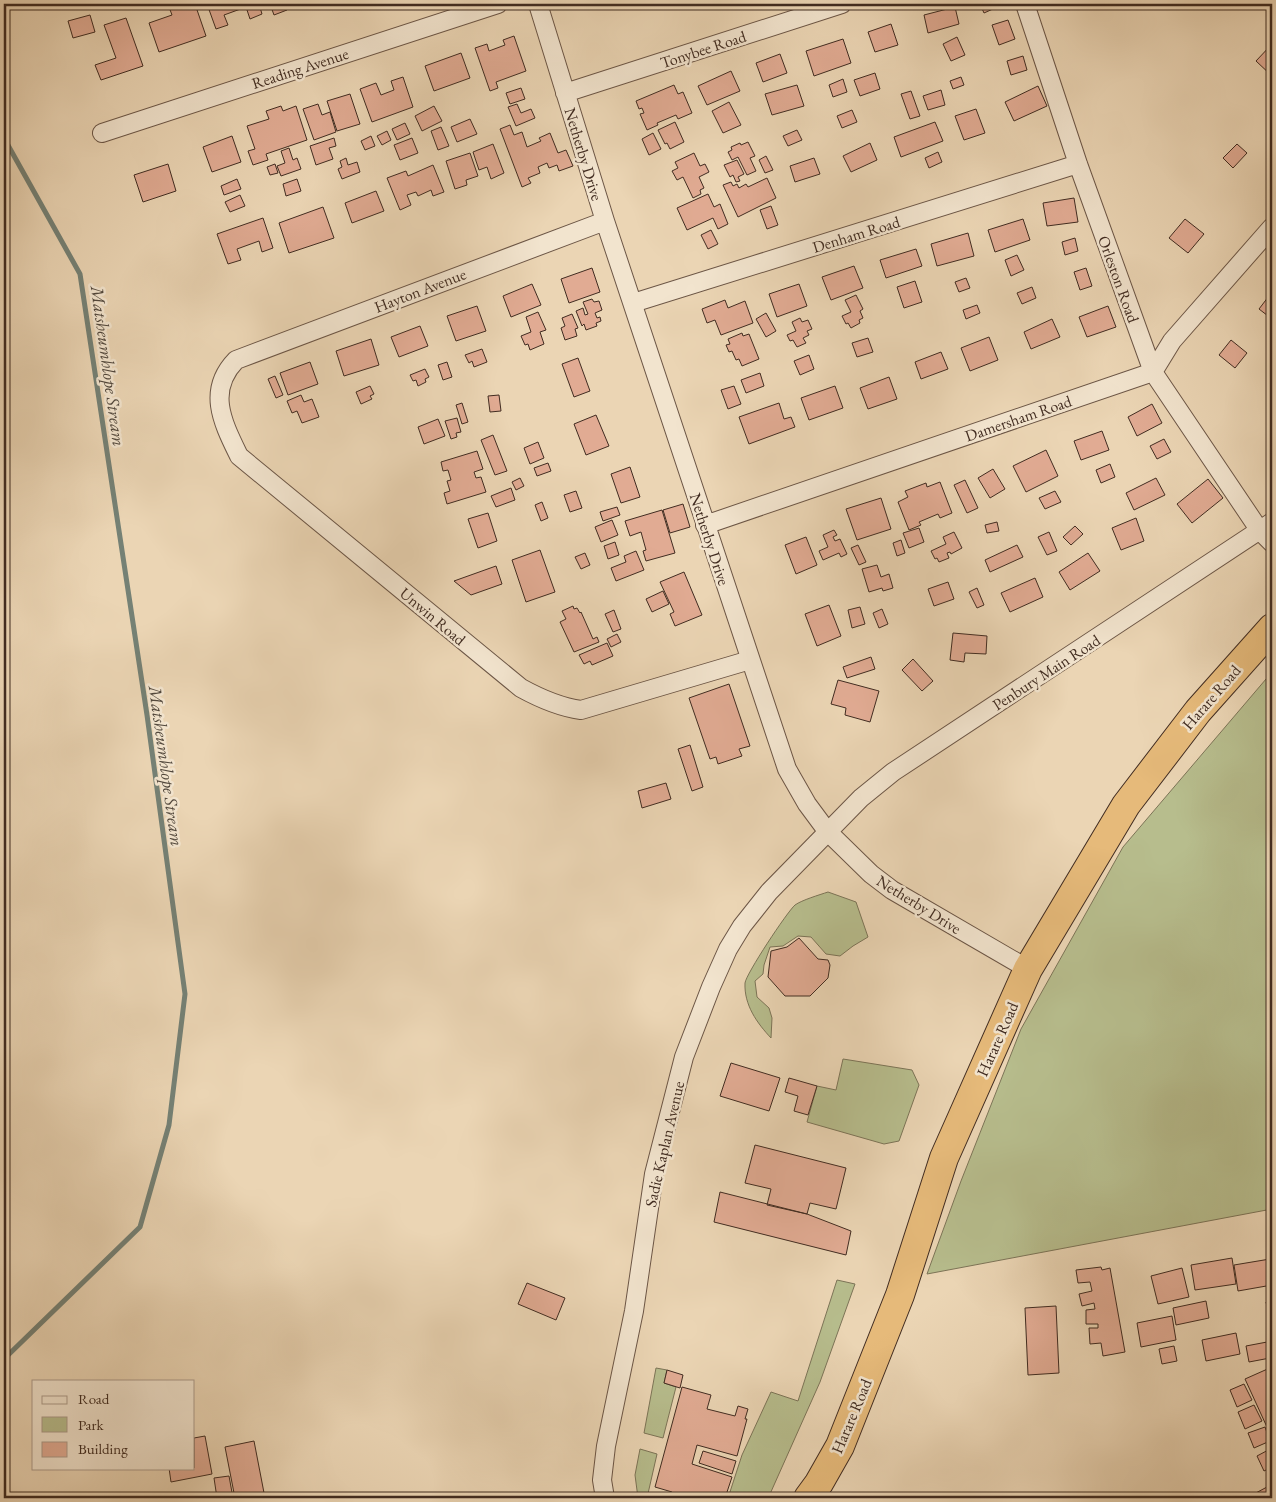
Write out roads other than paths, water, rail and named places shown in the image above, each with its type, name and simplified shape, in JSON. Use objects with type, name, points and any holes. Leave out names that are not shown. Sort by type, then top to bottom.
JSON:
[{"type":"highway","name":"Harare Road","points":[[808,1498],[819,1483],[840,1446],[900,1295],[944,1158],[1028,969],[1126,805],[1198,710],[1272,628]]},
{"type":"street","name":"Reading Avenue","points":[[102,133],[498,4]]},
{"type":"street","name":"Netherby Drive","points":[[538,4],[605,221],[787,769],[807,804],[827,832],[871,874],[892,890],[1028,969]]},
{"type":"street","name":"Tonybee Road","points":[[565,93],[842,4]]},
{"type":"street","name":"Orleston Road","points":[[1026,4],[1078,164],[1152,372],[1266,526],[1272,544]]},
{"type":"street","name":"Denham Road","points":[[633,303],[1078,164]]},
{"type":"street","name":"Hayton Avenue","points":[[236,360],[605,221]]},
{"type":"street","points":[[1152,372],[1172,341],[1272,227]]},
{"type":"street","name":"Unwin Road","points":[[236,360],[228,369],[222,381],[218,401],[225,426],[240,456],[521,688],[540,699],[565,708],[581,710],[750,660]]},
{"type":"street","name":"Damersham Road","points":[[705,525],[1152,372]]},
{"type":"street","name":"Penbury Main Road","points":[[827,832],[861,798],[893,772],[1266,526]]},
{"type":"street","name":"Sadie Kaplan Avenue","points":[[605,1498],[602,1480],[606,1446],[634,1311],[654,1174],[684,1057],[710,987],[728,949],[742,926],[769,892],[827,832]]},
{"type":"waterway","name":"Matsheumhlope Stream","points":[[4,138],[80,274],[147,715],[185,994],[169,1125],[140,1227],[4,1359]]}]
